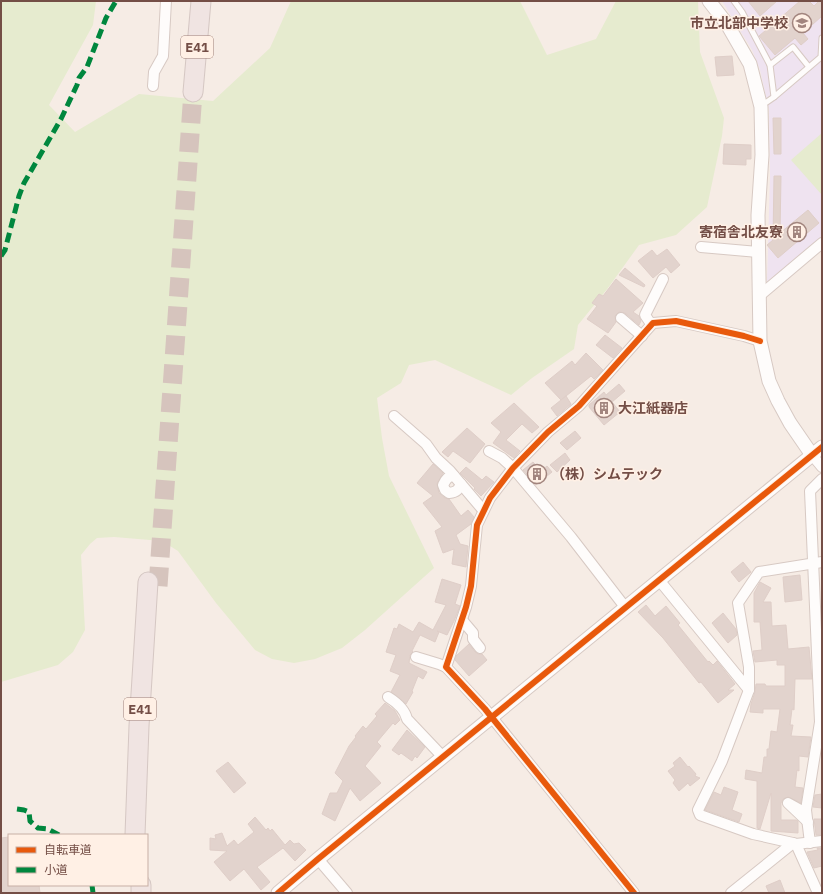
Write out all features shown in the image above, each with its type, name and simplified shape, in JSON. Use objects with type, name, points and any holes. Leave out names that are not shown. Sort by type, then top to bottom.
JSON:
[{"type":"highway","name":"E41","points":[[193,1],[189,92],[201,1]]},
{"type":"highway","name":"E41","points":[[135,834],[140,719],[153,584],[144,834]]},
{"type":"street","points":[[154,86],[154,72],[163,56],[166,1]]},
{"type":"street","points":[[709,1],[727,24],[750,64],[761,107],[762,155],[758,215],[758,297],[760,342],[770,381],[778,401],[790,423],[817,451],[822,467]]},
{"type":"street","points":[[758,297],[822,243]]},
{"type":"street","points":[[701,247],[758,252]]},
{"type":"street","points":[[652,324],[645,315],[664,279]]},
{"type":"street","points":[[621,318],[642,336]]},
{"type":"street","points":[[446,667],[462,620],[471,586],[477,525],[490,498],[513,468],[548,432],[579,406],[652,324],[664,321],[676,321],[744,336],[760,342]]},
{"type":"street","points":[[394,416],[426,444],[436,458],[484,510]]},
{"type":"street","points":[[490,451],[502,458],[513,468],[571,537],[625,607]]},
{"type":"street","points":[[278,893],[817,451]]},
{"type":"street","points":[[454,476],[450,476],[446,479],[443,485],[445,490],[449,493],[454,493],[458,490],[461,484]]},
{"type":"street","points":[[810,843],[806,810],[820,722],[820,680],[817,562],[810,491],[822,479]]},
{"type":"street","points":[[817,562],[759,572],[738,603],[748,667],[749,690],[722,761],[698,810],[700,815],[753,834],[794,844],[822,841]]},
{"type":"street","points":[[659,580],[749,690]]},
{"type":"street","points":[[462,620],[473,633],[473,639],[480,648]]},
{"type":"street","points":[[416,657],[446,667],[492,718],[634,893]]},
{"type":"street","points":[[388,697],[400,707],[407,716],[407,719],[443,757]]},
{"type":"street","points":[[731,893],[794,844]]},
{"type":"street","points":[[794,844],[818,893]]},
{"type":"street","points":[[318,859],[347,893]]},
{"type":"lane","points":[[734,1],[742,12],[770,65],[774,97]]},
{"type":"lane","points":[[761,107],[821,58],[822,38]]},
{"type":"lane","points":[[770,65],[793,47],[809,67]]},
{"type":"shaded area","points":[[722,1],[822,1],[822,237],[767,282],[770,176],[769,110],[760,70],[752,50]]},
{"type":"green space","points":[[1,1],[96,1],[93,25],[49,105],[75,132],[139,94],[213,101],[270,48],[291,1],[520,1],[547,55],[596,39],[616,1],[698,1],[700,52],[724,118],[722,136],[707,207],[676,235],[639,245],[608,288],[578,325],[574,349],[532,378],[511,395],[435,360],[409,365],[401,383],[377,398],[389,476],[434,568],[365,630],[342,648],[315,659],[294,663],[272,659],[255,650],[216,603],[178,551],[162,541],[114,537],[97,538],[81,555],[85,630],[73,652],[58,665],[1,682]]},
{"type":"green space","points":[[822,133],[822,195],[791,160]]},
{"type":"building","points":[[748,1],[777,1],[760,16]]},
{"type":"building","points":[[800,1],[809,1],[814,6],[819,1],[822,1],[822,16],[803,33],[808,39],[801,45],[795,38],[775,55],[759,36]]},
{"type":"building","points":[[732,56],[734,75],[717,76],[715,57]]},
{"type":"building","points":[[773,118],[781,118],[781,154],[774,154]]},
{"type":"building","points":[[724,144],[751,145],[751,159],[746,159],[746,165],[723,164]]},
{"type":"building","points":[[774,176],[781,176],[780,233],[808,210],[819,223],[778,258],[767,245],[773,240]]},
{"type":"building","points":[[667,249],[680,265],[671,273],[666,267],[653,278],[638,261],[652,250],[657,256]]},
{"type":"building","points":[[625,268],[645,285],[644,287],[619,275]]},
{"type":"building","points":[[616,279],[643,303],[633,312],[639,316],[641,321],[639,325],[625,313],[619,312],[615,316],[616,322],[608,333],[587,319],[597,306],[592,303],[599,294],[603,296]]},
{"type":"building","points":[[605,335],[622,348],[613,358],[596,345]]},
{"type":"building","points":[[586,353],[603,370],[594,379],[591,376],[561,400],[545,383],[572,361],[575,365]]},
{"type":"building","name":"大江紙器店","points":[[619,384],[625,391],[612,402],[620,412],[604,425],[589,405],[604,392],[606,395]]},
{"type":"building","points":[[566,396],[571,404],[557,416],[551,408]]},
{"type":"building","points":[[514,403],[539,427],[532,433],[522,424],[506,440],[520,451],[514,458],[493,443],[501,432],[491,423]]},
{"type":"building","points":[[467,428],[485,444],[470,463],[453,451],[448,457],[442,452]]},
{"type":"building","points":[[575,431],[581,438],[567,450],[560,443]]},
{"type":"building","points":[[565,453],[570,460],[557,472],[550,465]]},
{"type":"building","name":"（株）シムテック","points":[[533,462],[541,471],[547,466],[552,472],[536,485],[523,470]]},
{"type":"building","points":[[433,464],[443,473],[437,484],[439,493],[445,498],[449,499],[461,516],[468,510],[474,517],[471,524],[456,535],[460,544],[468,546],[466,567],[452,564],[454,549],[443,553],[435,531],[442,527],[423,503],[433,496],[417,483]]},
{"type":"building","points":[[466,467],[482,480],[486,476],[494,482],[481,496],[460,473]]},
{"type":"building","points":[[743,562],[751,572],[739,582],[731,572]]},
{"type":"building","points":[[800,575],[802,600],[785,602],[783,577]]},
{"type":"building","points":[[442,579],[461,585],[455,604],[460,606],[447,635],[437,631],[439,632],[435,642],[420,635],[412,651],[413,652],[410,655],[409,663],[427,672],[423,679],[418,676],[412,691],[413,692],[406,704],[391,692],[400,675],[390,671],[396,655],[386,652],[394,628],[397,629],[399,624],[413,632],[419,622],[433,630],[446,605],[435,602]]},
{"type":"building","points":[[760,582],[771,588],[763,602],[771,602],[772,626],[786,625],[788,649],[809,647],[812,679],[795,679],[794,710],[792,709],[790,725],[793,725],[791,736],[811,737],[808,757],[799,756],[799,771],[797,770],[795,787],[803,788],[801,803],[788,797],[783,799],[781,803],[781,820],[798,821],[798,833],[771,831],[771,793],[760,829],[757,828],[757,781],[745,779],[746,770],[762,773],[764,757],[767,757],[767,749],[769,749],[771,731],[777,732],[780,709],[763,709],[763,713],[750,712],[756,684],[765,684],[766,686],[785,686],[785,665],[777,665],[777,660],[755,662],[753,651],[762,650],[760,622],[754,622],[754,593]]},
{"type":"building","points":[[646,605],[655,616],[666,606],[680,623],[678,625],[708,662],[709,661],[713,665],[717,661],[735,684],[728,690],[734,690],[718,703],[701,682],[699,683],[663,638],[638,612]]},
{"type":"building","points":[[723,613],[736,629],[737,635],[728,643],[712,623]]},
{"type":"building","points":[[469,644],[475,652],[482,654],[487,660],[469,676],[455,660],[456,656]]},
{"type":"building","points":[[385,703],[395,711],[400,720],[395,725],[393,723],[377,742],[381,746],[365,766],[381,783],[360,801],[350,788],[335,821],[322,814],[330,793],[337,793],[343,781],[335,773],[349,746],[356,737],[355,736],[363,726],[366,729],[377,716],[375,714]]},
{"type":"building","points":[[407,730],[425,747],[417,758],[415,756],[412,761],[401,753],[399,755],[392,750]]},
{"type":"building","points":[[680,757],[696,774],[695,776],[700,778],[690,786],[688,783],[679,791],[673,783],[675,780],[668,771],[675,766],[673,763]]},
{"type":"building","points":[[228,762],[246,783],[234,793],[216,771]]},
{"type":"building","points":[[724,787],[738,792],[732,810],[742,814],[739,822],[705,810],[714,792],[721,795]]},
{"type":"building","points":[[822,794],[822,808],[813,807],[815,795]]},
{"type":"building","points":[[255,817],[266,830],[268,828],[270,831],[272,829],[285,845],[290,840],[294,844],[299,843],[306,850],[295,861],[283,848],[257,867],[270,882],[261,890],[244,869],[230,881],[214,862],[227,851],[210,850],[210,838],[216,839],[215,835],[222,833],[227,846],[234,840],[238,845],[254,832],[248,824]]},
{"type":"building","points":[[814,819],[822,819],[822,835],[816,835]]},
{"type":"building","points":[[8,837],[8,886],[39,886],[40,893],[1,893],[1,838]]},
{"type":"building","points":[[817,848],[822,848],[822,866],[814,868],[807,852],[818,850]]},
{"type":"building","points":[[780,880],[785,893],[769,893],[766,886]]},
{"type":"tunnel","points":[[158,586],[193,92]]},
{"type":"marked path","points":[[1,256],[5,250],[19,196],[24,183],[61,119],[79,78],[87,67],[106,18],[116,1]]},
{"type":"marked path","points":[[17,809],[29,812],[30,821],[38,828],[48,829],[57,834]]},
{"type":"marked path","points":[[92,886],[93,893]]},
{"type":"cycle path","points":[[634,893],[485,709],[446,667],[466,607],[471,586],[477,525],[490,498],[513,468],[548,432],[579,406],[653,323],[676,321],[760,341]]},
{"type":"cycle path","points":[[278,893],[822,447]]},
{"type":"place","name":"市立北部中学校","points":[[802,23]]},
{"type":"place","name":"寄宿舎北友寮","points":[[797,232]]},
{"type":"place","name":"大江紙器店","points":[[604,408]]},
{"type":"place","name":"（株）シムテック","points":[[537,474]]}]
